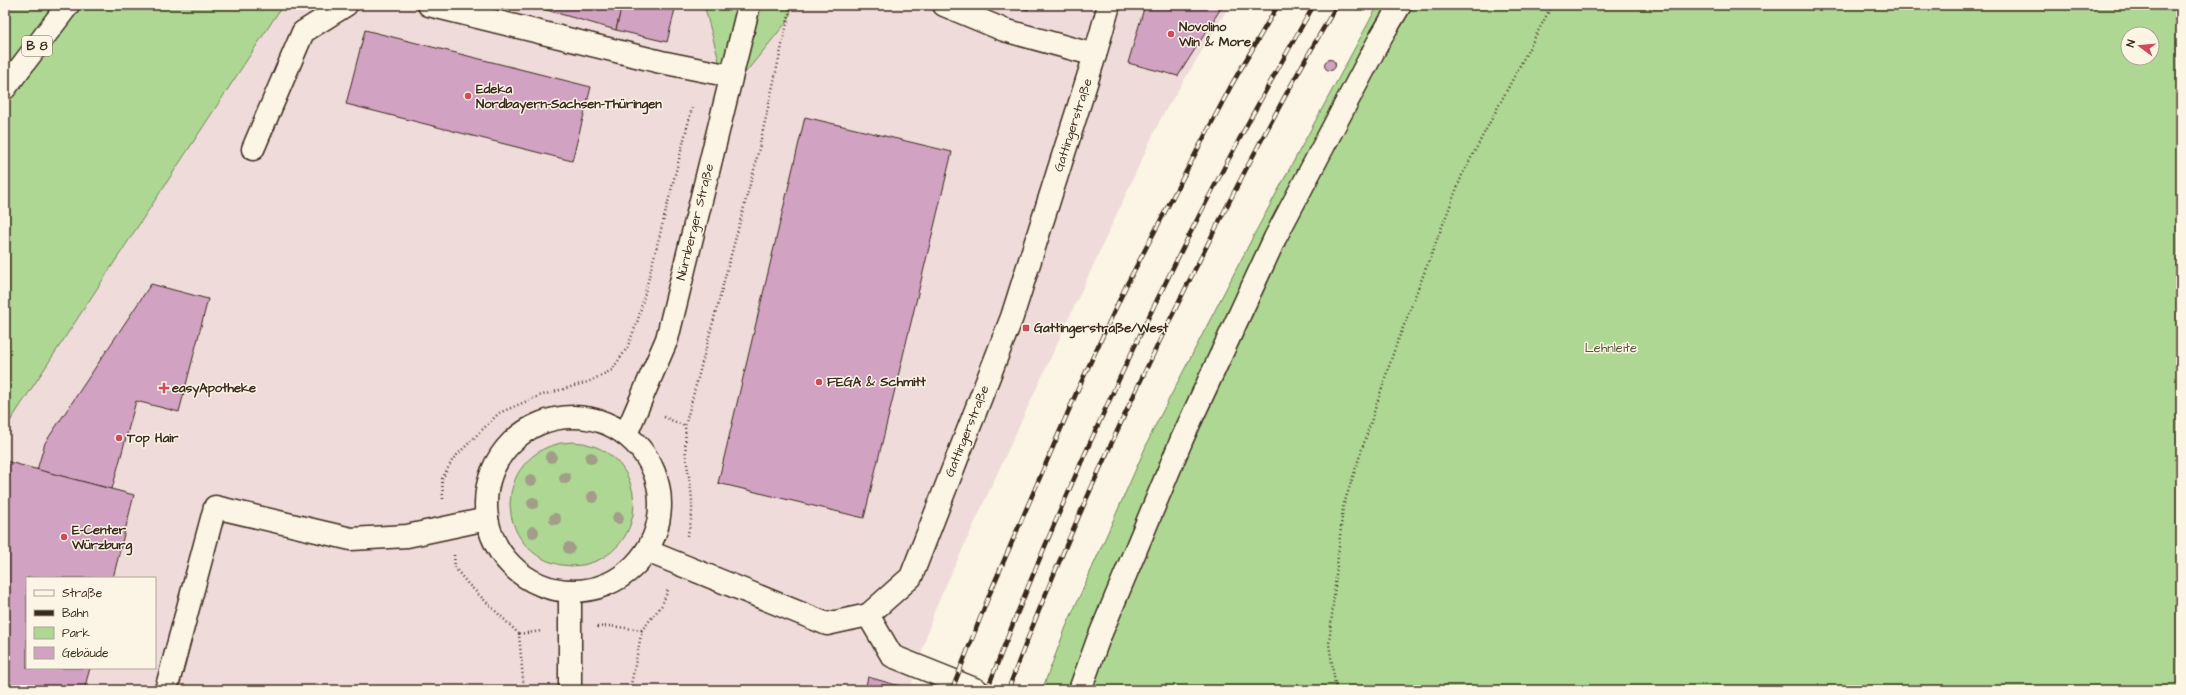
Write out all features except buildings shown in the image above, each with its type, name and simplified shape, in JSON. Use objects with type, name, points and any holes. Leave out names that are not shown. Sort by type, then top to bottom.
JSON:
[{"type":"main road","name":"B 8","points":[[5,88],[68,5]]},
{"type":"main road","points":[[252,149],[303,32],[346,5]]},
{"type":"main road","points":[[430,5],[661,62],[731,76]]},
{"type":"main road","name":"Nürnberger Straße","points":[[626,434],[667,339],[749,5]]},
{"type":"main road","points":[[944,5],[1004,30],[1095,55]]},
{"type":"main road","name":"Gattingerstraße","points":[[868,616],[911,577],[1012,317],[1095,55],[1109,5]]},
{"type":"main road","points":[[1080,690],[1098,640],[1182,439],[1275,238],[1381,37],[1400,5]]},
{"type":"main road","points":[[570,417],[599,421],[626,434],[645,453],[656,476],[661,502],[658,528],[647,551],[629,572],[605,586],[570,592],[553,590],[530,581],[510,564],[495,544],[487,519],[487,490],[497,462],[516,438],[541,423],[570,417]]},
{"type":"main road","points":[[166,690],[215,507],[351,539],[407,536],[487,519]]},
{"type":"main road","points":[[647,551],[827,624],[868,616],[892,656],[977,690]]},
{"type":"main road","points":[[570,592],[570,690]]},
{"type":"path","points":[[685,426],[756,166],[791,5]]},
{"type":"path","points":[[1336,690],[1329,644],[1343,507],[1394,351],[1462,175],[1552,5]]},
{"type":"path","points":[[441,495],[442,479],[453,459],[499,413],[539,396],[588,382],[612,370],[627,348],[638,320],[689,118]]},
{"type":"path","points":[[455,568],[468,584],[519,634],[524,690]]},
{"type":"path","points":[[630,690],[642,630]]},
{"type":"shaded area","points":[[283,5],[704,5],[728,93],[789,19],[792,5],[1230,5],[1161,118],[935,609],[910,690],[5,690],[5,429]]},
{"type":"green space","points":[[5,5],[283,5],[5,429]]},
{"type":"green space","points":[[704,5],[792,5],[789,19],[728,94]]},
{"type":"green space","name":"Lehnleite","points":[[1378,5],[2181,5],[2181,690],[1042,690],[1066,627],[1154,428],[1256,231]]},
{"type":"green space","points":[[572,442],[596,447],[616,460],[629,480],[634,504],[629,528],[616,548],[596,561],[572,566],[548,561],[528,548],[515,528],[510,504],[515,480],[528,460],[548,447]]},
{"type":"railway","points":[[952,690],[990,593],[1078,389],[1126,286],[1232,84],[1278,5]]},
{"type":"railway","points":[[987,690],[1059,514],[1137,341],[1222,172],[1314,5]]},
{"type":"railway","points":[[1008,690],[1043,600],[1081,511],[1162,336],[1246,169],[1290,87],[1337,5]]},
{"type":"place","name":"Novolino Win & More","points":[[1171,34]]},
{"type":"place","name":"Edeka Nordbayern-Sachsen-Thüringen","points":[[468,96]]},
{"type":"place","name":"Gattingerstraße/West","points":[[1026,328]]},
{"type":"place","name":"FEGA & Schmitt","points":[[819,382]]},
{"type":"place","name":"easyApotheke","points":[[164,388]]},
{"type":"place","name":"Top Hair","points":[[119,438]]},
{"type":"place","name":"E-Center Würzburg","points":[[64,537]]}]
